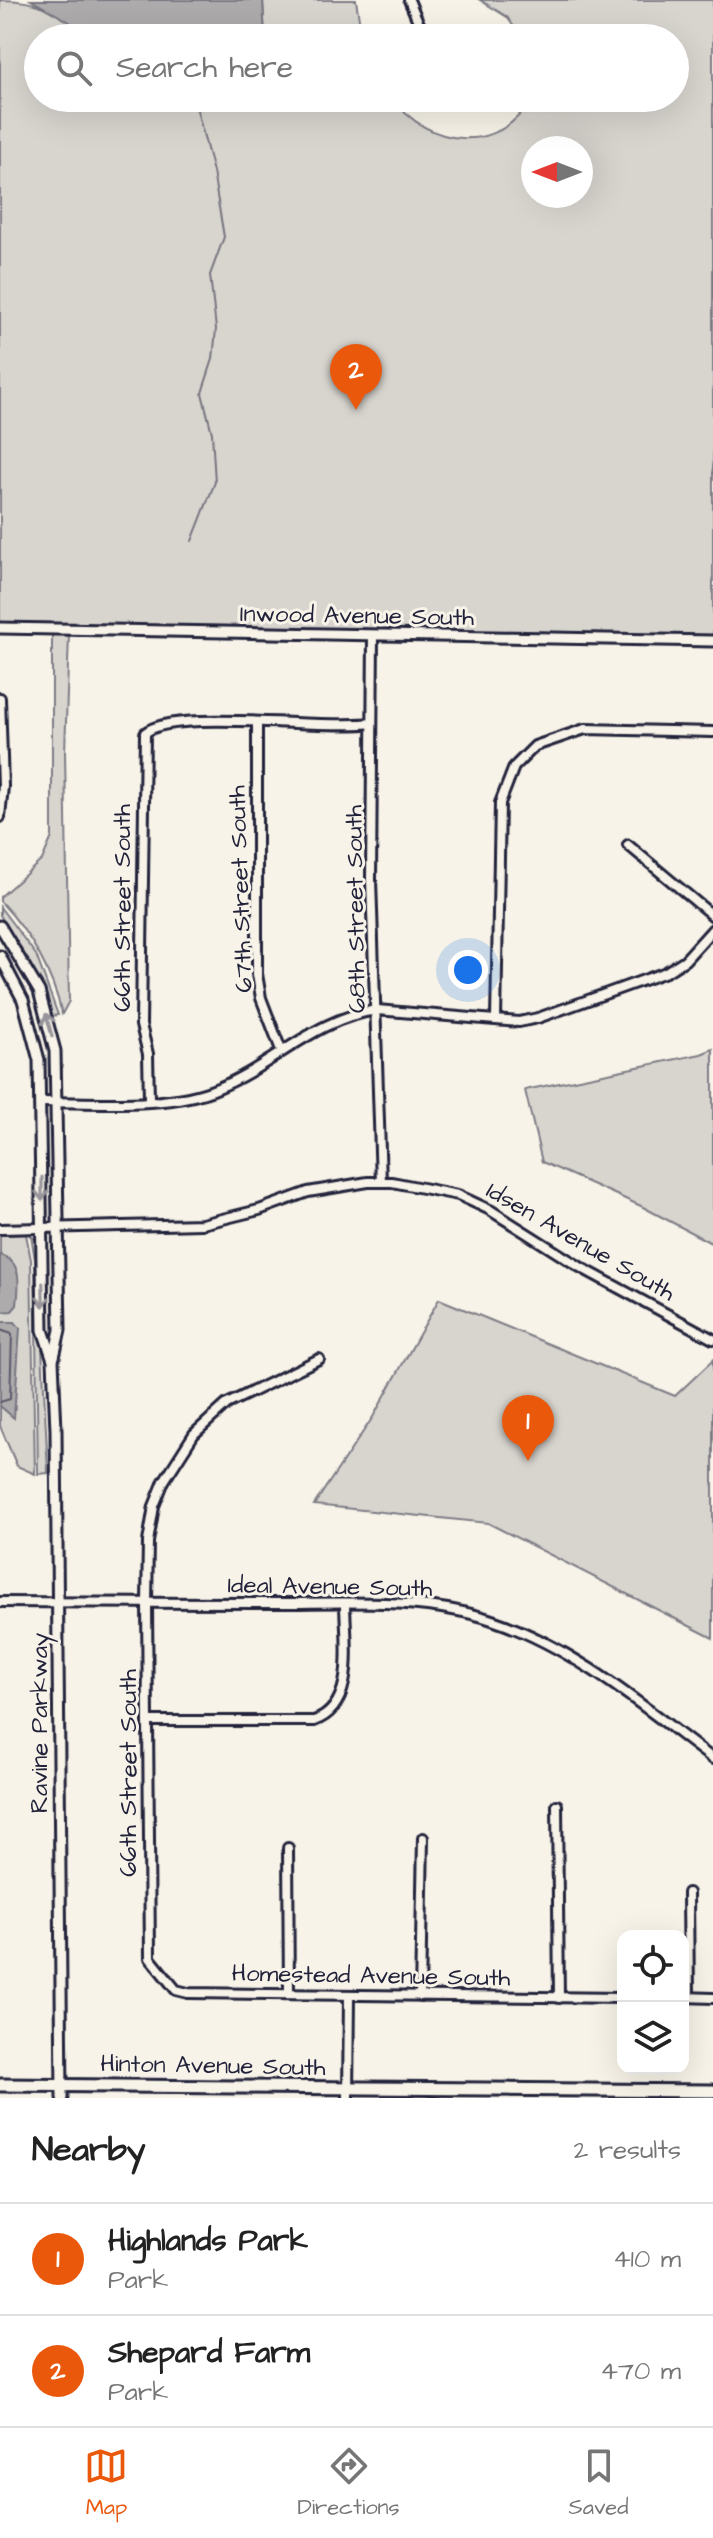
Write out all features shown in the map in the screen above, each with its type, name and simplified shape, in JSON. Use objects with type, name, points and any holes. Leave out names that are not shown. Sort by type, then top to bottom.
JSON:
[{"type":"main road","name":"Hinton Avenue South","points":[[0,2085],[61,2092],[348,2094],[713,2091]]},
{"type":"street","points":[[409,0],[419,24]]},
{"type":"street","name":"Inwood Avenue South","points":[[0,628],[713,641]]},
{"type":"street","name":"68th Street South","points":[[373,636],[371,880],[381,1182]]},
{"type":"street","points":[[0,698],[0,817]]},
{"type":"street","points":[[257,723],[372,723]]},
{"type":"street","name":"66th Street South","points":[[149,1099],[148,1054],[141,1025],[145,733],[159,725],[257,723]]},
{"type":"street","name":"67th Street South","points":[[257,723],[257,974],[261,998],[281,1050]]},
{"type":"street","points":[[496,1020],[500,803],[514,767],[527,752],[554,737],[585,729],[713,732]]},
{"type":"street","points":[[628,845],[713,916]]},
{"type":"street","name":"Ravine Parkway","points":[[0,926],[32,978],[45,1009],[55,1051],[58,1102],[60,1330],[53,1360],[61,2092]]},
{"type":"street","points":[[41,1102],[186,1098],[218,1089],[281,1050],[344,1017],[377,1010],[496,1020],[538,1018],[666,972],[685,960],[713,929]]},
{"type":"street","name":"Ravine Parkway","points":[[0,956],[20,994],[34,1035],[41,1102],[43,1330],[53,1360]]},
{"type":"street","name":"Idsen Avenue South","points":[[0,1229],[202,1224],[259,1210],[308,1192],[381,1182],[458,1195],[490,1210],[580,1267],[713,1339]]},
{"type":"street","name":"66th Street South","points":[[149,1943],[147,1603],[148,1542],[154,1506],[181,1452],[194,1434],[227,1404],[319,1359]]},
{"type":"street","name":"Ideal Avenue South","points":[[0,1602],[435,1606],[519,1631],[602,1679],[713,1759]]},
{"type":"street","points":[[148,1721],[314,1721],[325,1717],[342,1696],[345,1603]]},
{"type":"street","points":[[557,1805],[559,1998]]},
{"type":"street","points":[[420,1996],[423,1838]]},
{"type":"street","points":[[288,1848],[289,1994]]},
{"type":"street","points":[[687,1930],[688,1893]]},
{"type":"street","name":"Homestead Avenue South","points":[[149,1943],[154,1967],[176,1990],[617,1998]]},
{"type":"street","points":[[348,2094],[349,1995]]},
{"type":"street","points":[[689,1997],[713,1998]]},
{"type":"shaded area","points":[[0,0],[48,8],[71,24],[24,24],[24,112],[405,112],[424,127],[443,135],[463,138],[483,136],[501,129],[521,112],[689,112],[689,24],[512,24],[507,17],[480,0],[713,0],[713,637],[0,623]]},
{"type":"shaded area","points":[[263,0],[356,0],[360,24],[264,24]]},
{"type":"shaded area","points":[[52,634],[69,635],[65,752],[69,1001],[62,1014],[38,953],[0,901],[0,897],[42,860],[52,837]]},
{"type":"shaded area","points":[[0,907],[36,955],[58,1015],[52,1016],[30,963],[0,915]]},
{"type":"shaded area","points":[[713,1049],[713,1244],[641,1206],[542,1162],[525,1090]]},
{"type":"shaded area","points":[[26,1234],[31,1260],[35,1474],[17,1466],[0,1426],[0,1235]]},
{"type":"shaded area","points":[[31,1235],[37,1243],[48,1473],[38,1474],[35,1260]]},
{"type":"shaded area","points":[[439,1299],[675,1396],[713,1360],[713,1638],[488,1523],[314,1505],[373,1417]]},
{"type":"water","points":[[31,0],[263,0],[264,24],[71,24]]},
{"type":"water","points":[[0,1255],[13,1263],[18,1275],[17,1305],[12,1311],[0,1312]]},
{"type":"water","points":[[0,1322],[15,1322],[20,1328],[14,1418],[0,1406]]},
{"type":"waterway","points":[[192,541],[215,482],[212,433],[202,393],[213,359],[216,329],[210,275],[224,237],[213,172],[198,112]]},
{"type":"place","name":"Shepard Farm","points":[[356,410]]},
{"type":"place","name":"Highlands Park","points":[[528,1461]]}]
